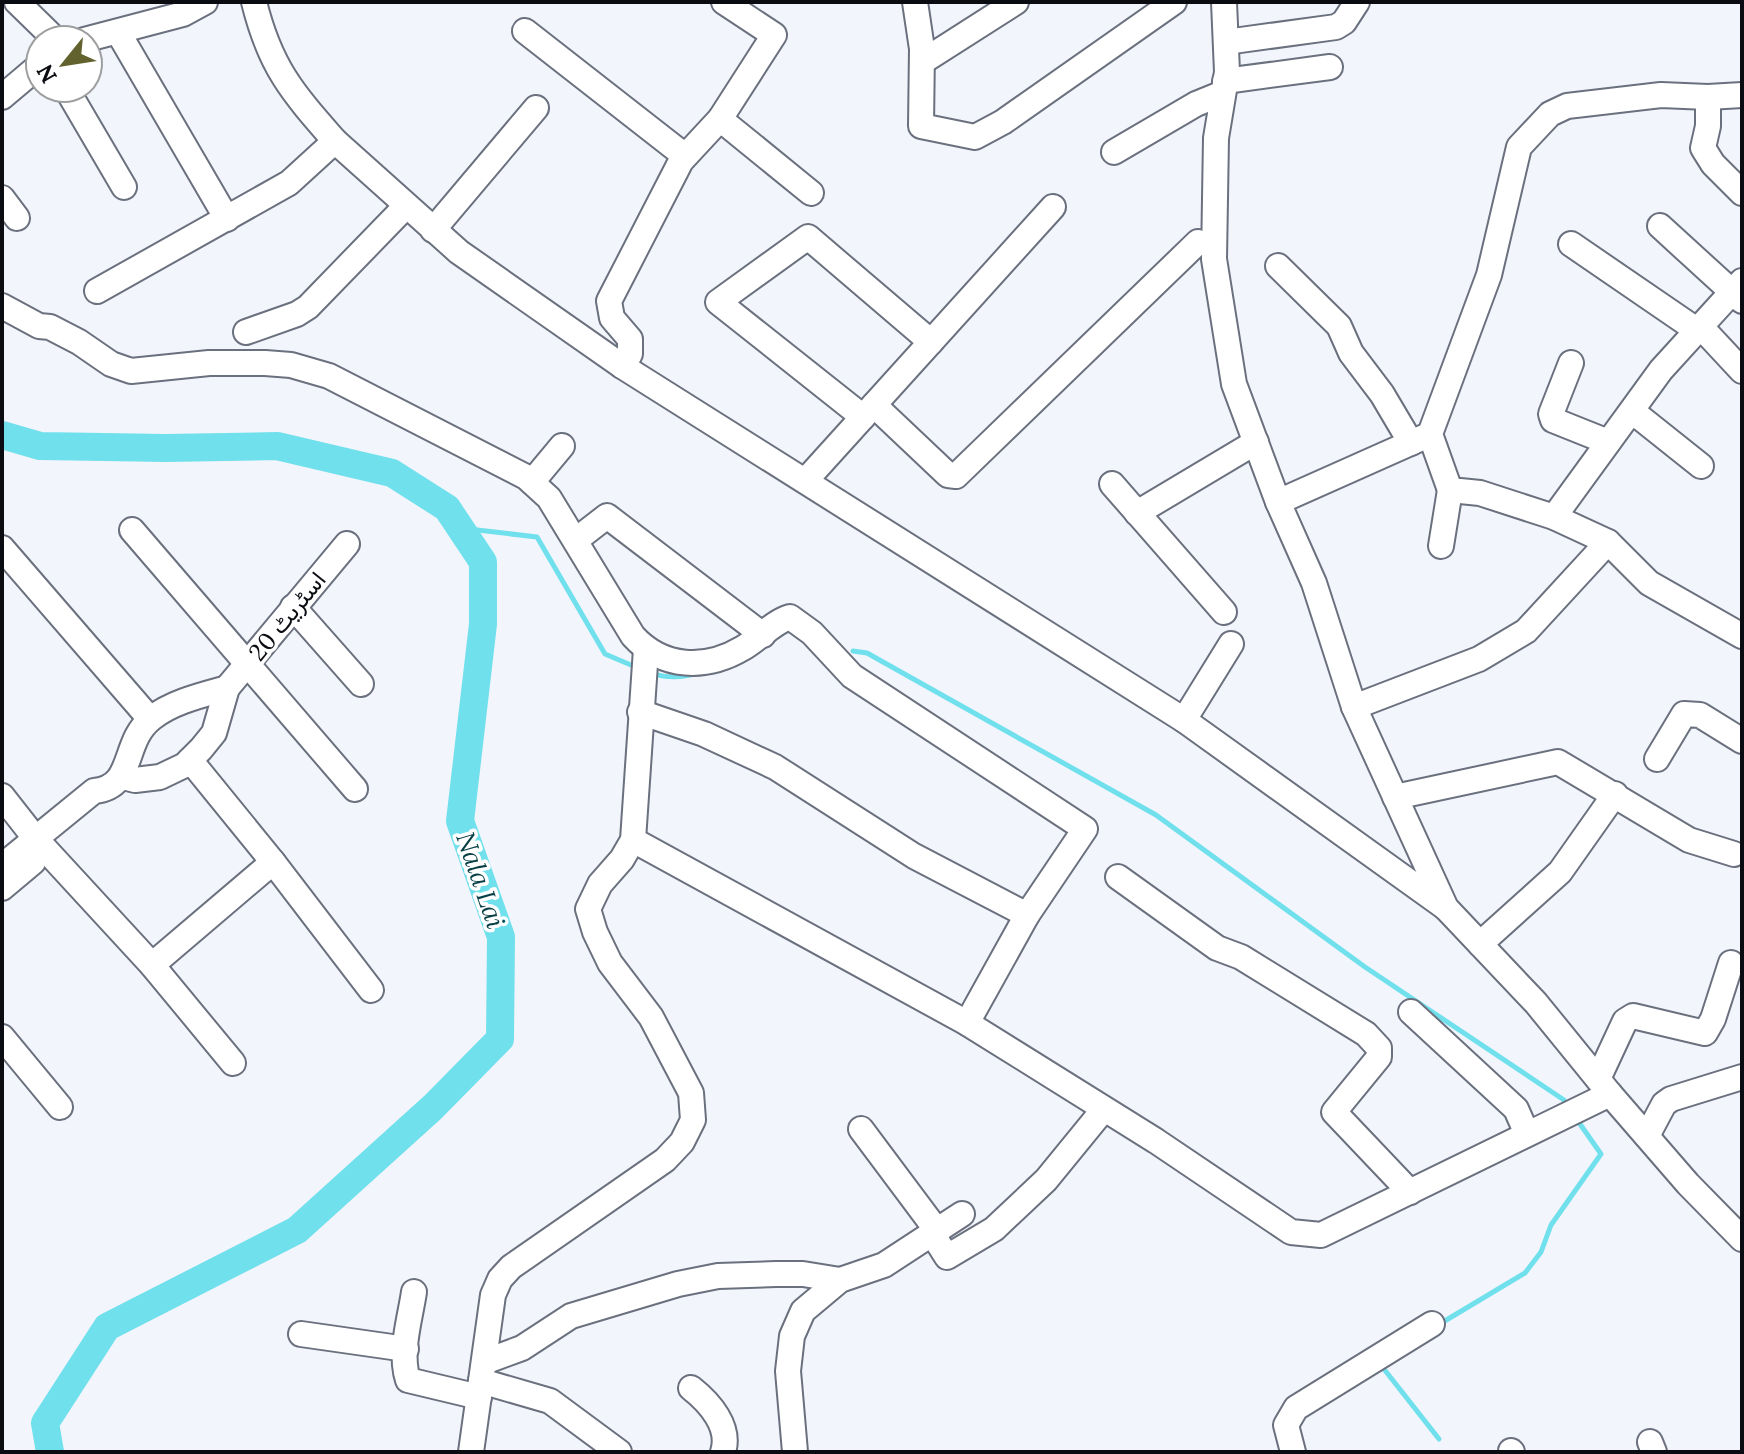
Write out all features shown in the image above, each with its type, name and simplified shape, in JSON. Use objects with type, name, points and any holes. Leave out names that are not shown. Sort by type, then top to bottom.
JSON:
[{"type":"street","points":[[17,2],[40,24]]},
{"type":"street","points":[[104,35],[183,14],[205,2]]},
{"type":"street","points":[[254,2],[261,32],[282,77],[335,141],[459,252],[622,366],[1184,720],[1446,908],[1536,1003],[1688,1184],[1742,1239]]},
{"type":"street","points":[[622,366],[630,354],[630,339],[612,318],[609,301],[685,156],[720,119],[774,35],[724,2]]},
{"type":"street","points":[[915,2],[922,62],[921,126],[975,137],[1003,122],[1174,2]]},
{"type":"street","points":[[922,62],[1016,2]]},
{"type":"street","points":[[1224,2],[1226,42],[1224,87],[1216,138],[1214,259],[1234,384],[1278,502],[1314,583],[1354,707],[1446,908]]},
{"type":"street","points":[[1226,42],[1336,27],[1344,22],[1357,2]]},
{"type":"street","points":[[525,31],[685,156]]},
{"type":"street","points":[[118,32],[227,219]]},
{"type":"street","points":[[1114,152],[1224,87],[1330,67]]},
{"type":"street","points":[[2,97],[24,78]]},
{"type":"street","points":[[1278,502],[1421,438],[1489,275],[1519,147],[1550,114],[1567,106],[1661,95],[1742,95]]},
{"type":"street","points":[[1708,97],[1708,126],[1703,148],[1713,164],[1742,193]]},
{"type":"street","points":[[75,104],[124,187]]},
{"type":"street","points":[[433,230],[536,108]]},
{"type":"street","points":[[720,119],[811,193]]},
{"type":"street","points":[[97,291],[289,183],[335,141]]},
{"type":"street","points":[[2,198],[17,218]]},
{"type":"street","points":[[246,332],[308,307],[406,206]]},
{"type":"street","points":[[806,480],[1053,207]]},
{"type":"street","points":[[1554,517],[1661,370],[1739,291],[1660,226]]},
{"type":"street","points":[[931,342],[808,237],[718,302],[868,411],[948,475],[956,476],[1198,242]]},
{"type":"street","points":[[1571,244],[1700,329],[1742,371]]},
{"type":"street","points":[[1278,266],[1339,326],[1351,353],[1421,438],[1450,490],[1441,546]]},
{"type":"street","points":[[2,306],[39,326],[50,327],[111,364],[131,371],[209,363],[265,363],[291,365],[329,376],[476,450],[532,482],[549,498],[633,636],[644,666],[633,840],[622,859],[600,884],[588,909],[610,963],[651,1017],[691,1093],[693,1120],[682,1142],[665,1160],[511,1267],[500,1279],[493,1295],[471,1452]]},
{"type":"street","points":[[1571,363],[1551,414],[1553,420],[1608,442]]},
{"type":"street","points":[[1632,411],[1701,466]]},
{"type":"street","points":[[1137,513],[1256,442]]},
{"type":"street","points":[[532,482],[562,446]]},
{"type":"street","points":[[1112,484],[1224,612]]},
{"type":"street","points":[[1450,490],[1480,493],[1554,517],[1608,542],[1649,583],[1742,636]]},
{"type":"street","points":[[576,540],[607,516],[763,635]]},
{"type":"street","points":[[132,530],[210,625],[248,664],[355,789]]},
{"type":"street","points":[[1354,707],[1479,659],[1526,631],[1608,542]]},
{"type":"street","name":"اسٹریٹ 20","points":[[2,866],[41,844],[94,791],[115,784],[160,777],[185,765],[214,733],[227,688],[347,544]]},
{"type":"street","points":[[2,548],[150,719]]},
{"type":"street","points":[[293,607],[361,684]]},
{"type":"street","points":[[644,666],[674,662],[700,664],[741,649],[790,617],[812,633],[852,676],[1085,829],[1027,915],[967,1023]]},
{"type":"street","points":[[1184,720],[1231,644]]},
{"type":"street","points":[[115,784],[133,742],[150,719],[176,705],[227,688]]},
{"type":"street","points":[[640,712],[704,734],[775,767],[914,856],[1027,915]]},
{"type":"street","points":[[1657,759],[1684,714],[1700,715],[1742,741]]},
{"type":"street","points":[[190,760],[371,990]]},
{"type":"street","points":[[1395,797],[1558,762],[1689,840],[1734,854]]},
{"type":"street","points":[[1480,944],[1560,872],[1615,794]]},
{"type":"street","points":[[2,796],[41,844],[152,965],[233,1063]]},
{"type":"street","points":[[633,840],[967,1023],[1291,1232],[1321,1235],[1527,1134],[1604,1087],[1625,1021],[1633,1016],[1705,1033],[1713,1019],[1731,963]]},
{"type":"street","points":[[2,888],[41,844]]},
{"type":"street","points":[[152,965],[273,862]]},
{"type":"street","points":[[1118,877],[1217,948],[1253,964],[1366,1034],[1379,1048],[1379,1057],[1334,1112],[1410,1192]]},
{"type":"street","points":[[1411,1012],[1516,1109],[1527,1134]]},
{"type":"street","points":[[2,1037],[60,1107]]},
{"type":"street","points":[[1647,1136],[1664,1104],[1671,1099],[1742,1077]]},
{"type":"street","points":[[861,1129],[935,1233],[947,1257],[994,1229],[1046,1180],[1104,1109]]},
{"type":"street","points":[[795,1452],[788,1371],[792,1336],[803,1311],[840,1280],[884,1265],[962,1214]]},
{"type":"street","points":[[481,1380],[571,1316],[678,1284],[718,1276],[776,1274],[803,1274],[840,1280]]},
{"type":"street","points":[[414,1292],[406,1349],[408,1380],[481,1380],[550,1401],[619,1452]]},
{"type":"street","points":[[1293,1452],[1286,1425],[1296,1408],[1432,1324]]},
{"type":"street","points":[[301,1334],[406,1349]]},
{"type":"street","points":[[691,1388],[705,1399],[724,1430],[726,1440],[723,1452]]},
{"type":"waterway","name":"Nala Lai","points":[[2,435],[40,446],[277,446],[392,473],[447,508],[483,562],[483,624],[460,821],[501,937],[500,1039],[433,1107],[297,1230],[107,1327],[45,1423],[50,1452]]},
{"type":"waterway","points":[[460,528],[537,537],[605,654],[638,668]]},
{"type":"waterway","points":[[853,651],[867,653],[1156,815],[1365,967],[1564,1100]]},
{"type":"waterway","points":[[651,673],[675,677],[700,673]]},
{"type":"waterway","points":[[1438,1325],[1525,1273],[1541,1252],[1551,1225],[1601,1154],[1580,1124]]},
{"type":"waterway","points":[[1380,1364],[1439,1439]]}]
